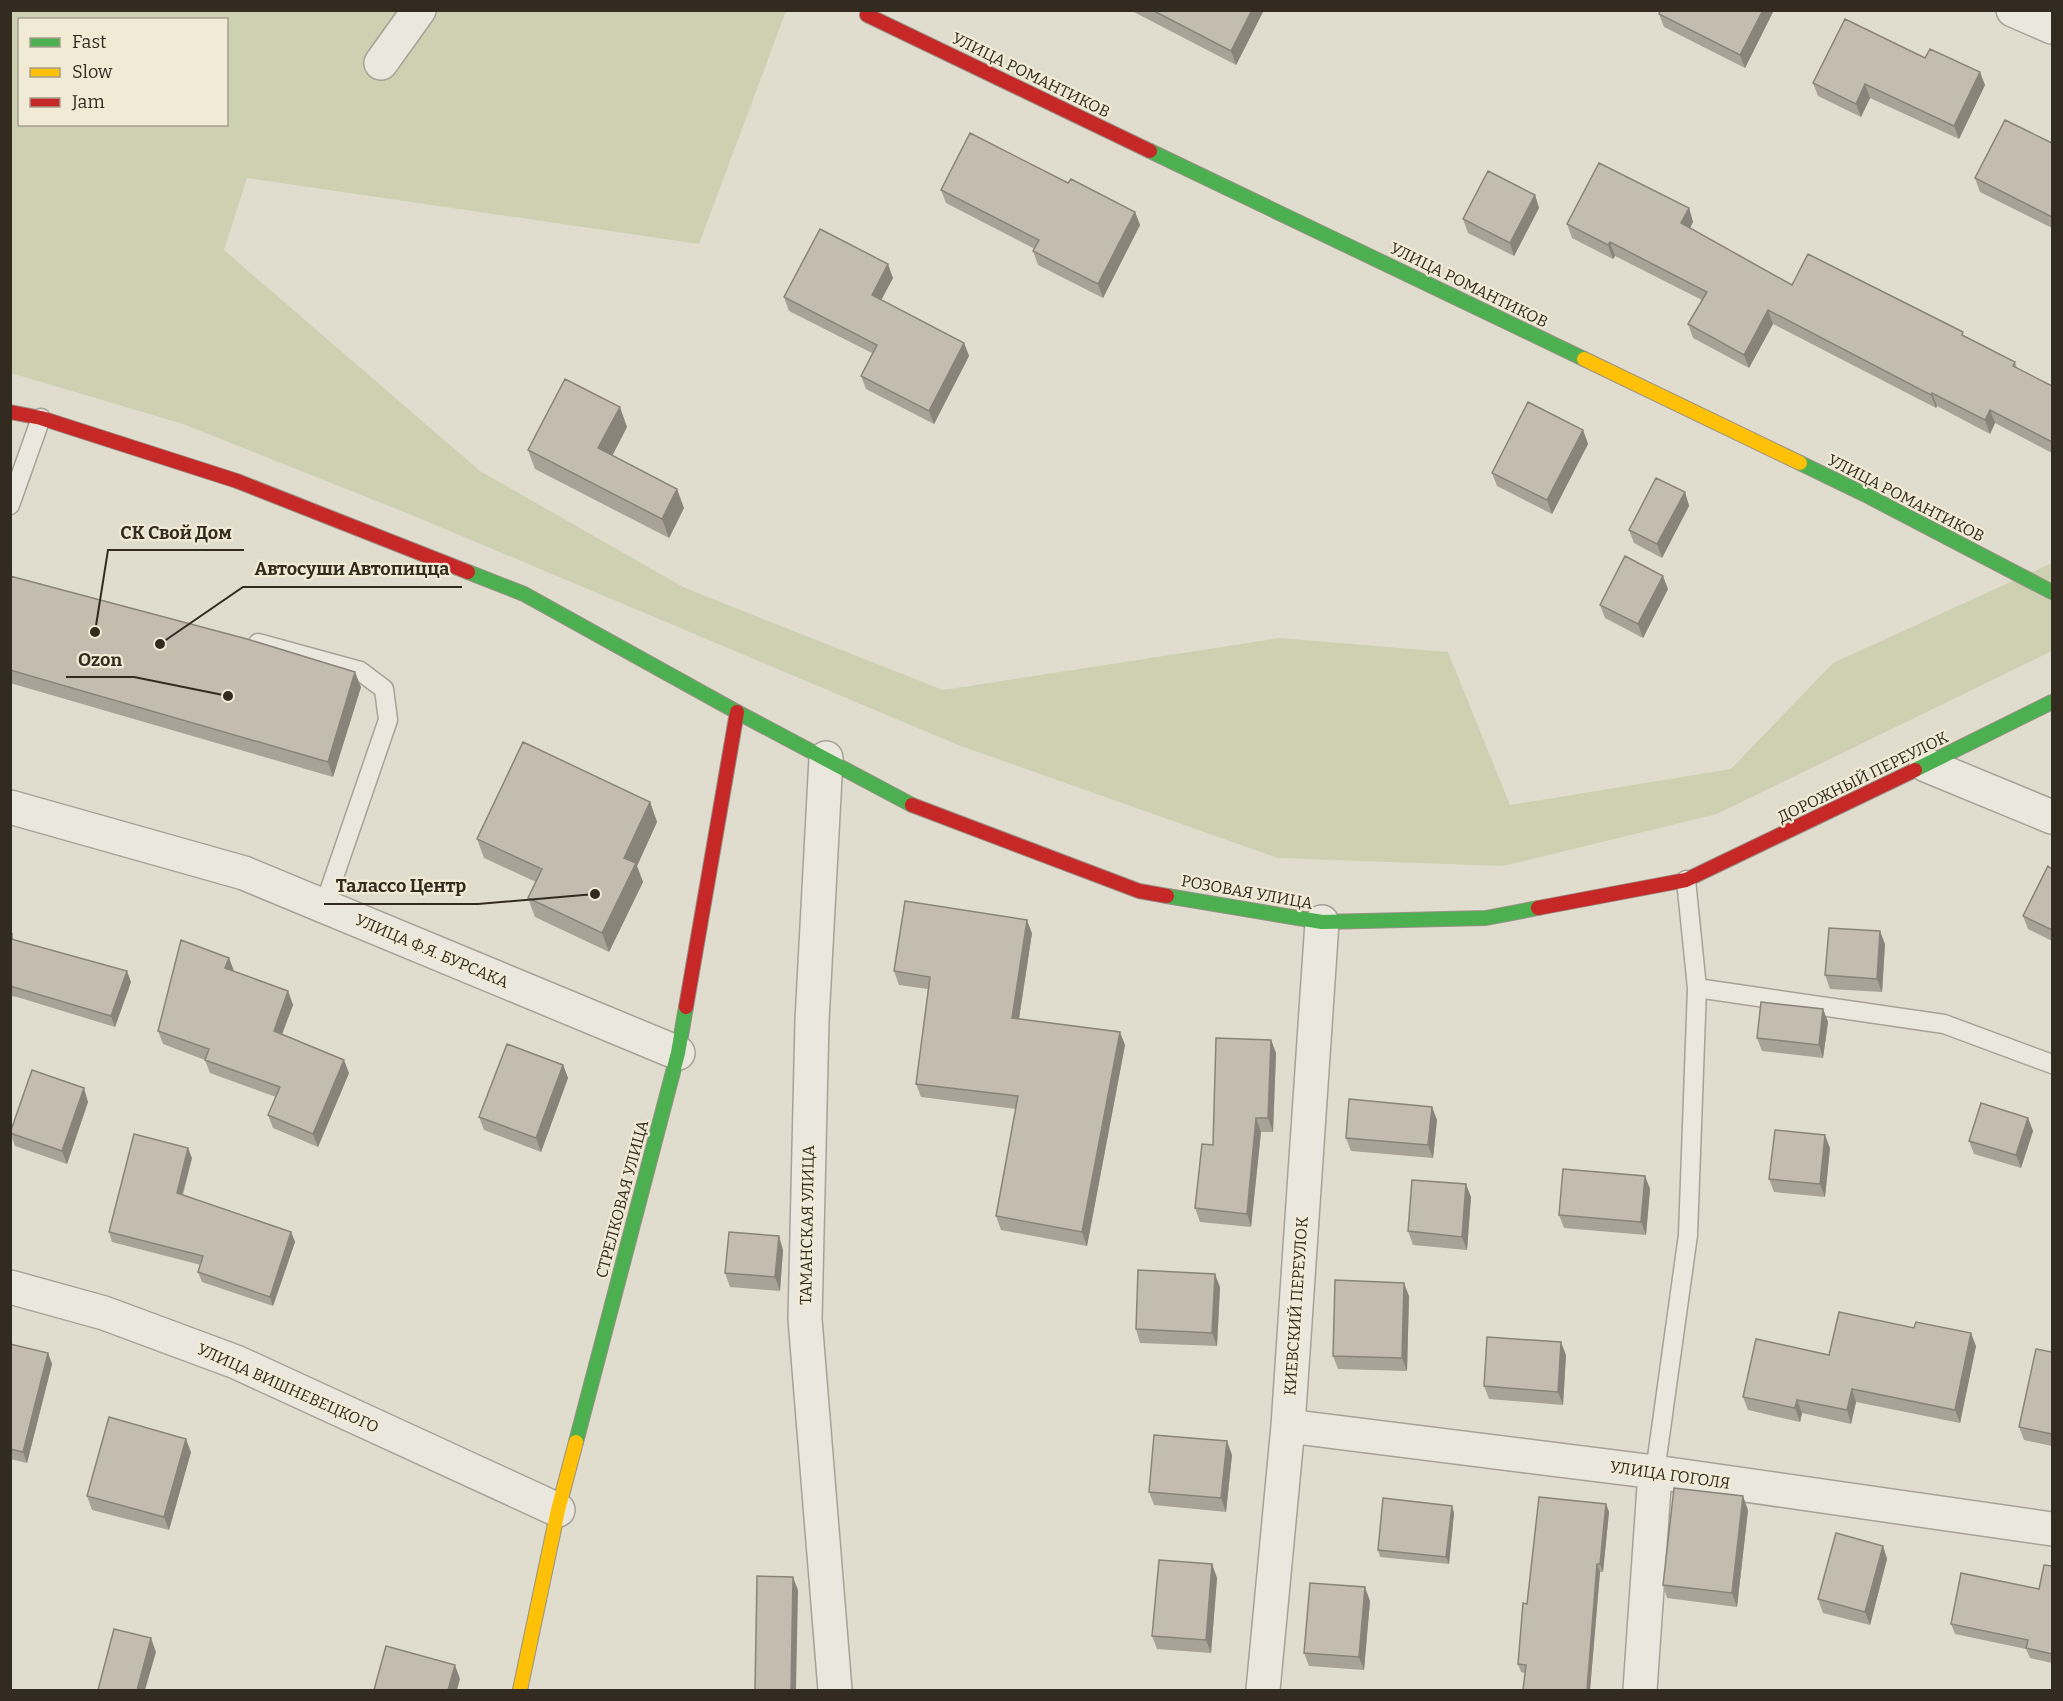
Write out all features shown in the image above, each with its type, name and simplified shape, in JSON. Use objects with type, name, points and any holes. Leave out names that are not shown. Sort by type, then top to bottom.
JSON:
[{"type":"street","points":[[381,63],[419,10]]},
{"type":"street","points":[[2013,10],[2052,27]]},
{"type":"street","name":"УЛИЦА РОМАНТИКОВ","points":[[867,15],[1866,495],[2052,592]]},
{"type":"street","name":"РОЗОВАЯ УЛИЦА","points":[[10,412],[41,418],[237,481],[524,594],[737,712],[910,804],[1139,891],[1322,922],[1486,918],[1686,880]]},
{"type":"street","name":"ДОРОЖНЫЙ ПЕРЕУЛОК","points":[[1686,880],[2052,702]]},
{"type":"street","name":"СТРЕЛКОВАЯ УЛИЦА","points":[[520,1690],[558,1510],[678,1053],[737,712]]},
{"type":"street","name":"ТАМАНСКАЯ УЛИЦА","points":[[826,758],[812,1021],[805,1319],[835,1690]]},
{"type":"street","points":[[1926,765],[2052,817]]},
{"type":"street","name":"УЛИЦА Ф.Я. БУРСАКА","points":[[10,807],[244,873],[678,1053]]},
{"type":"street","name":"КИЕВСКИЙ ПЕРЕУЛОК","points":[[1263,1690],[1288,1426],[1322,922]]},
{"type":"street","name":"УЛИЦА ВИШНЕВЕЦКОГО","points":[[10,1287],[104,1313],[236,1362],[558,1510]]},
{"type":"street","name":"УЛИЦА ГОГОЛЯ","points":[[1288,1426],[1655,1472],[2052,1529]]},
{"type":"street","points":[[1640,1690],[1655,1472]]},
{"type":"lane","points":[[10,505],[41,418]]},
{"type":"lane","points":[[236,638],[360,670],[384,689],[388,720],[324,906]]},
{"type":"lane","points":[[1655,1472],[1688,1235],[1697,988],[1686,880]]},
{"type":"lane","points":[[1697,988],[1944,1024],[2052,1064]]},
{"type":"green space","points":[[10,11],[786,11],[699,244],[247,178],[224,250],[480,471],[685,588],[943,690],[1280,638],[1448,652],[1510,805],[1731,769],[1833,663],[2052,563],[2052,651],[1717,814],[1503,866],[1278,858],[958,745],[414,516],[183,424],[11,373]]},
{"type":"building","points":[[1152,10],[1252,10],[1231,51]]},
{"type":"building","points":[[1661,10],[1763,10],[1740,55],[1659,14]]},
{"type":"building","points":[[1845,19],[1925,58],[1930,49],[1980,72],[1954,126],[1865,84],[1856,104],[1813,83]]},
{"type":"building","points":[[2005,120],[2052,143],[2052,217],[1975,178]]},
{"type":"building","points":[[970,133],[1068,183],[1071,179],[1135,212],[1098,284],[1033,251],[1039,240],[941,190]]},
{"type":"building","points":[[1599,163],[1689,208],[1681,223],[1792,285],[1808,254],[1963,332],[1962,335],[2015,362],[2013,366],[2052,386],[2052,442],[1990,410],[1985,420],[1932,393],[1931,395],[1768,310],[1744,355],[1688,324],[1707,292],[1610,242],[1608,245],[1567,224]]},
{"type":"building","points":[[1488,171],[1535,195],[1510,243],[1463,219]]},
{"type":"building","points":[[820,229],[888,264],[872,295],[964,343],[929,411],[861,376],[877,345],[784,297]]},
{"type":"building","points":[[565,379],[620,407],[598,448],[677,489],[662,519],[528,450]]},
{"type":"building","points":[[1528,402],[1583,430],[1547,500],[1492,473]]},
{"type":"building","points":[[1656,478],[1685,492],[1657,544],[1629,530]]},
{"type":"building","points":[[1625,556],[1663,576],[1638,624],[1600,605]]},
{"type":"building","points":[[10,576],[247,639],[355,672],[328,762],[10,670]]},
{"type":"building","points":[[523,742],[650,802],[624,858],[636,863],[602,933],[528,898],[542,869],[477,839]]},
{"type":"building","points":[[2048,866],[2052,869],[2052,930],[2023,916]]},
{"type":"building","points":[[905,901],[1027,920],[1012,1018],[1120,1032],[1082,1232],[996,1216],[1018,1096],[916,1084],[930,977],[894,971]]},
{"type":"building","points":[[1829,928],[1880,931],[1877,979],[1825,975]]},
{"type":"building","points":[[10,934],[12,934],[11,939],[127,971],[111,1016],[10,986]]},
{"type":"building","points":[[181,940],[229,958],[225,968],[288,991],[274,1031],[344,1060],[313,1134],[268,1115],[280,1087],[205,1060],[209,1049],[158,1031]]},
{"type":"building","points":[[1761,1002],[1823,1009],[1819,1045],[1757,1038]]},
{"type":"building","points":[[1216,1038],[1271,1040],[1268,1118],[1256,1118],[1247,1214],[1195,1208],[1202,1144],[1213,1145]]},
{"type":"building","points":[[507,1044],[563,1065],[536,1138],[479,1117]]},
{"type":"building","points":[[32,1070],[84,1088],[62,1151],[10,1133]]},
{"type":"building","points":[[1349,1099],[1432,1107],[1428,1145],[1346,1138]]},
{"type":"building","points":[[1981,1103],[2028,1118],[2016,1155],[1969,1141]]},
{"type":"building","points":[[1775,1130],[1825,1135],[1820,1184],[1769,1179]]},
{"type":"building","points":[[134,1134],[188,1148],[177,1193],[291,1232],[270,1297],[198,1272],[203,1256],[109,1232]]},
{"type":"building","points":[[1563,1169],[1645,1176],[1641,1222],[1559,1215]]},
{"type":"building","points":[[1412,1180],[1466,1184],[1462,1237],[1408,1231]]},
{"type":"building","points":[[729,1232],[779,1236],[775,1277],[725,1273]]},
{"type":"building","points":[[1138,1270],[1215,1274],[1212,1333],[1136,1329]]},
{"type":"building","points":[[1335,1280],[1404,1283],[1402,1358],[1333,1356]]},
{"type":"building","points":[[1839,1312],[1914,1328],[1916,1322],[1971,1333],[1955,1410],[1852,1389],[1847,1410],[1797,1400],[1795,1408],[1743,1397],[1756,1339],[1829,1355]]},
{"type":"building","points":[[1487,1337],[1561,1342],[1558,1392],[1484,1386]]},
{"type":"building","points":[[10,1344],[48,1353],[23,1452],[10,1449]]},
{"type":"building","points":[[2036,1349],[2052,1352],[2052,1434],[2019,1427]]},
{"type":"building","points":[[109,1417],[186,1439],[164,1517],[87,1496]]},
{"type":"building","points":[[1154,1435],[1227,1441],[1221,1498],[1149,1492]]},
{"type":"building","points":[[1674,1488],[1743,1496],[1732,1593],[1663,1585]]},
{"type":"building","points":[[1539,1497],[1606,1504],[1600,1564],[1597,1564],[1587,1690],[1523,1690],[1526,1665],[1518,1664],[1523,1603],[1527,1604]]},
{"type":"building","points":[[1383,1498],[1452,1506],[1446,1557],[1378,1550]]},
{"type":"building","points":[[1836,1533],[1883,1546],[1865,1612],[1818,1599]]},
{"type":"building","points":[[1159,1560],[1212,1564],[1206,1640],[1152,1636]]},
{"type":"building","points":[[2044,1565],[2052,1566],[2052,1654],[2026,1648],[2028,1640],[1951,1624],[1961,1573],[2039,1589]]},
{"type":"building","points":[[757,1576],[793,1577],[791,1690],[755,1690]]},
{"type":"building","points":[[1310,1583],[1365,1587],[1359,1657],[1304,1653]]},
{"type":"building","points":[[114,1629],[151,1638],[137,1690],[98,1690]]},
{"type":"building","points":[[386,1646],[455,1665],[448,1690],[374,1690]]},
{"type":"traffic: fast","points":[[1150,151],[1584,359]]},
{"type":"traffic: fast","points":[[1800,463],[2052,592]]},
{"type":"traffic: fast","points":[[468,572],[524,594],[737,712],[912,805]]},
{"type":"traffic: fast","points":[[1915,770],[2052,702]]},
{"type":"traffic: fast","points":[[1167,896],[1322,922],[1486,918],[1538,908]]},
{"type":"traffic: fast","points":[[576,1442],[678,1053],[686,1007]]},
{"type":"traffic: slow","points":[[1584,359],[1800,463]]},
{"type":"traffic: slow","points":[[520,1690],[558,1510],[576,1442]]},
{"type":"traffic: jam","points":[[867,15],[1150,151]]},
{"type":"traffic: jam","points":[[10,412],[41,418],[237,481],[468,572]]},
{"type":"traffic: jam","points":[[686,1007],[737,712]]},
{"type":"traffic: jam","points":[[1538,908],[1686,880],[1915,770]]},
{"type":"traffic: jam","points":[[912,805],[1139,891],[1167,896]]},
{"type":"place","name":"СК Свой Дом","points":[[95,632]]},
{"type":"place","name":"Автосуши Автопицца","points":[[160,644]]},
{"type":"place","name":"Ozon","points":[[228,696]]},
{"type":"place","name":"Талассо Центр","points":[[595,894]]}]
